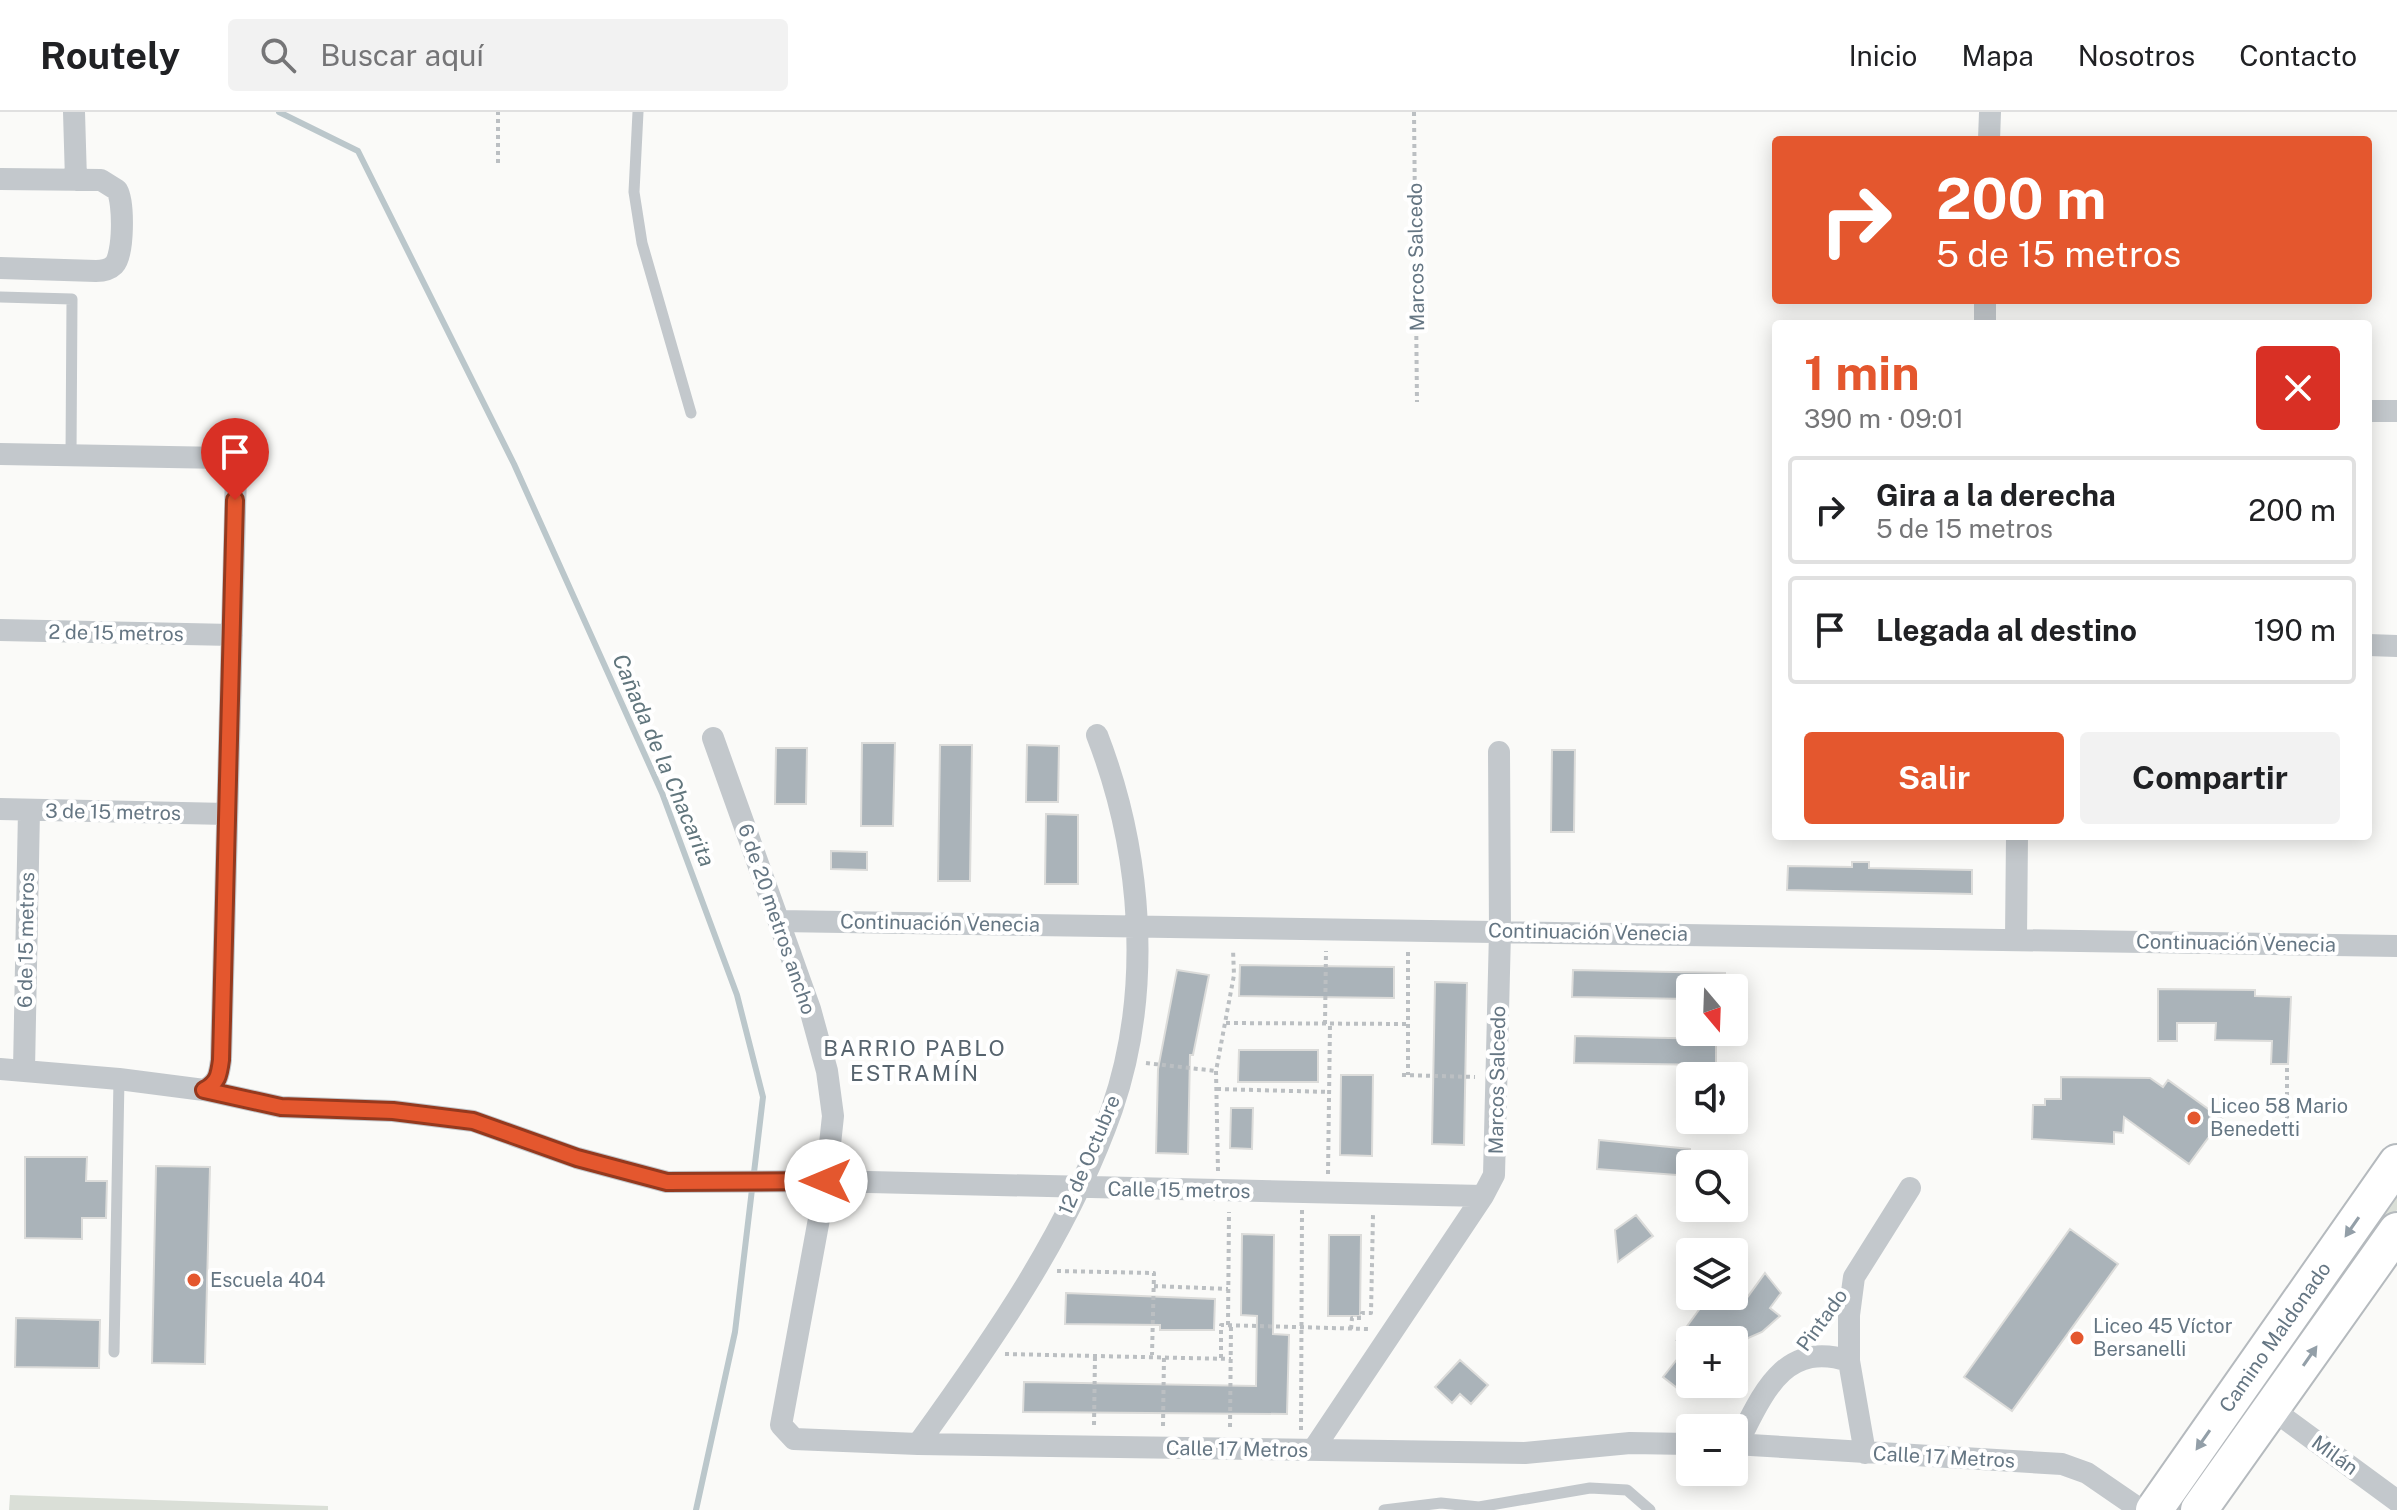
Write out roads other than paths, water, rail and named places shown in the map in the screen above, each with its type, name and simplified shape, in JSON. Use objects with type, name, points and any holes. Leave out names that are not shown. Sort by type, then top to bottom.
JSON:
[{"type":"main road","name":"Camino Maldonado","points":[[2154,1510],[2397,1163]]},
{"type":"main road","name":"Camino Maldonado","points":[[2199,1510],[2397,1231]]},
{"type":"street","points":[[74,112],[76,180]]},
{"type":"street","points":[[1989,136],[1990,112]]},
{"type":"street","points":[[0,179],[107,182],[120,196],[119,252],[114,264],[103,271],[0,268]]},
{"type":"street","points":[[2372,411],[2397,411]]},
{"type":"street","points":[[0,454],[225,458],[236,473],[221,1060],[211,1085]]},
{"type":"street","name":"2 de 15 metros","points":[[0,630],[232,635]]},
{"type":"street","points":[[2372,645],[2397,646]]},
{"type":"street","name":"12 de Octubre","points":[[918,1444],[982,1354],[1035,1270],[1079,1189],[1112,1108],[1134,1004],[1138,925],[1123,821],[1113,775],[1097,735]]},
{"type":"street","name":"6 de 20 metros ancho","points":[[713,738],[810,1009],[827,1071],[833,1116],[826,1181],[781,1425],[786,1433]]},
{"type":"street","name":"Marcos Salcedo","points":[[1307,1450],[1394,1330],[1494,1175],[1500,932],[1499,752]]},
{"type":"street","name":"3 de 15 metros","points":[[0,809],[227,814]]},
{"type":"street","name":"6 de 15 metros","points":[[24,1070],[29,810]]},
{"type":"street","points":[[2016,938],[2017,840]]},
{"type":"street","name":"Continuación Venecia","points":[[779,921],[2397,946]]},
{"type":"street","name":"Calle 15 metros","points":[[0,1069],[211,1085],[281,1107],[393,1111],[473,1121],[577,1158],[667,1182],[826,1181],[1483,1196]]},
{"type":"street","name":"Pintado","points":[[1865,1453],[1849,1361],[1849,1315],[1854,1277],[1910,1188]]},
{"type":"street","name":"Pintado","points":[[1748,1422],[1764,1393],[1790,1363],[1823,1354],[1849,1361]]},
{"type":"street","name":"Milán","points":[[2272,1409],[2397,1501]]},
{"type":"street","name":"Calle 17 Metros","points":[[786,1433],[794,1439],[918,1444],[1525,1453],[1630,1443],[1676,1444]]},
{"type":"street","name":"Calle 17 Metros","points":[[1748,1445],[2062,1464],[2087,1473],[2141,1510]]},
{"type":"lane","points":[[638,112],[634,192],[642,243],[691,413]]},
{"type":"lane","points":[[0,297],[72,299],[71,455]]},
{"type":"lane","points":[[114,1352],[119,1079]]},
{"type":"lane","points":[[1384,1510],[1441,1503],[1479,1507],[1590,1488],[1627,1490],[1650,1510]]},
{"type":"waterway","name":"Cañada de la Chacarita","points":[[279,112],[358,151],[514,464],[662,793],[737,995],[763,1097],[735,1332],[696,1510]]},
{"type":"place","name":"Liceo 58 Mario Benedetti","points":[[2194,1118]]},
{"type":"place","name":"Escuela 404","points":[[194,1280]]},
{"type":"place","name":"Liceo 45 Víctor Bersanelli","points":[[2077,1338]]},
{"type":"district","name":"BARRIO PABLO ESTRAMÍN","points":[[915,1060]]}]
